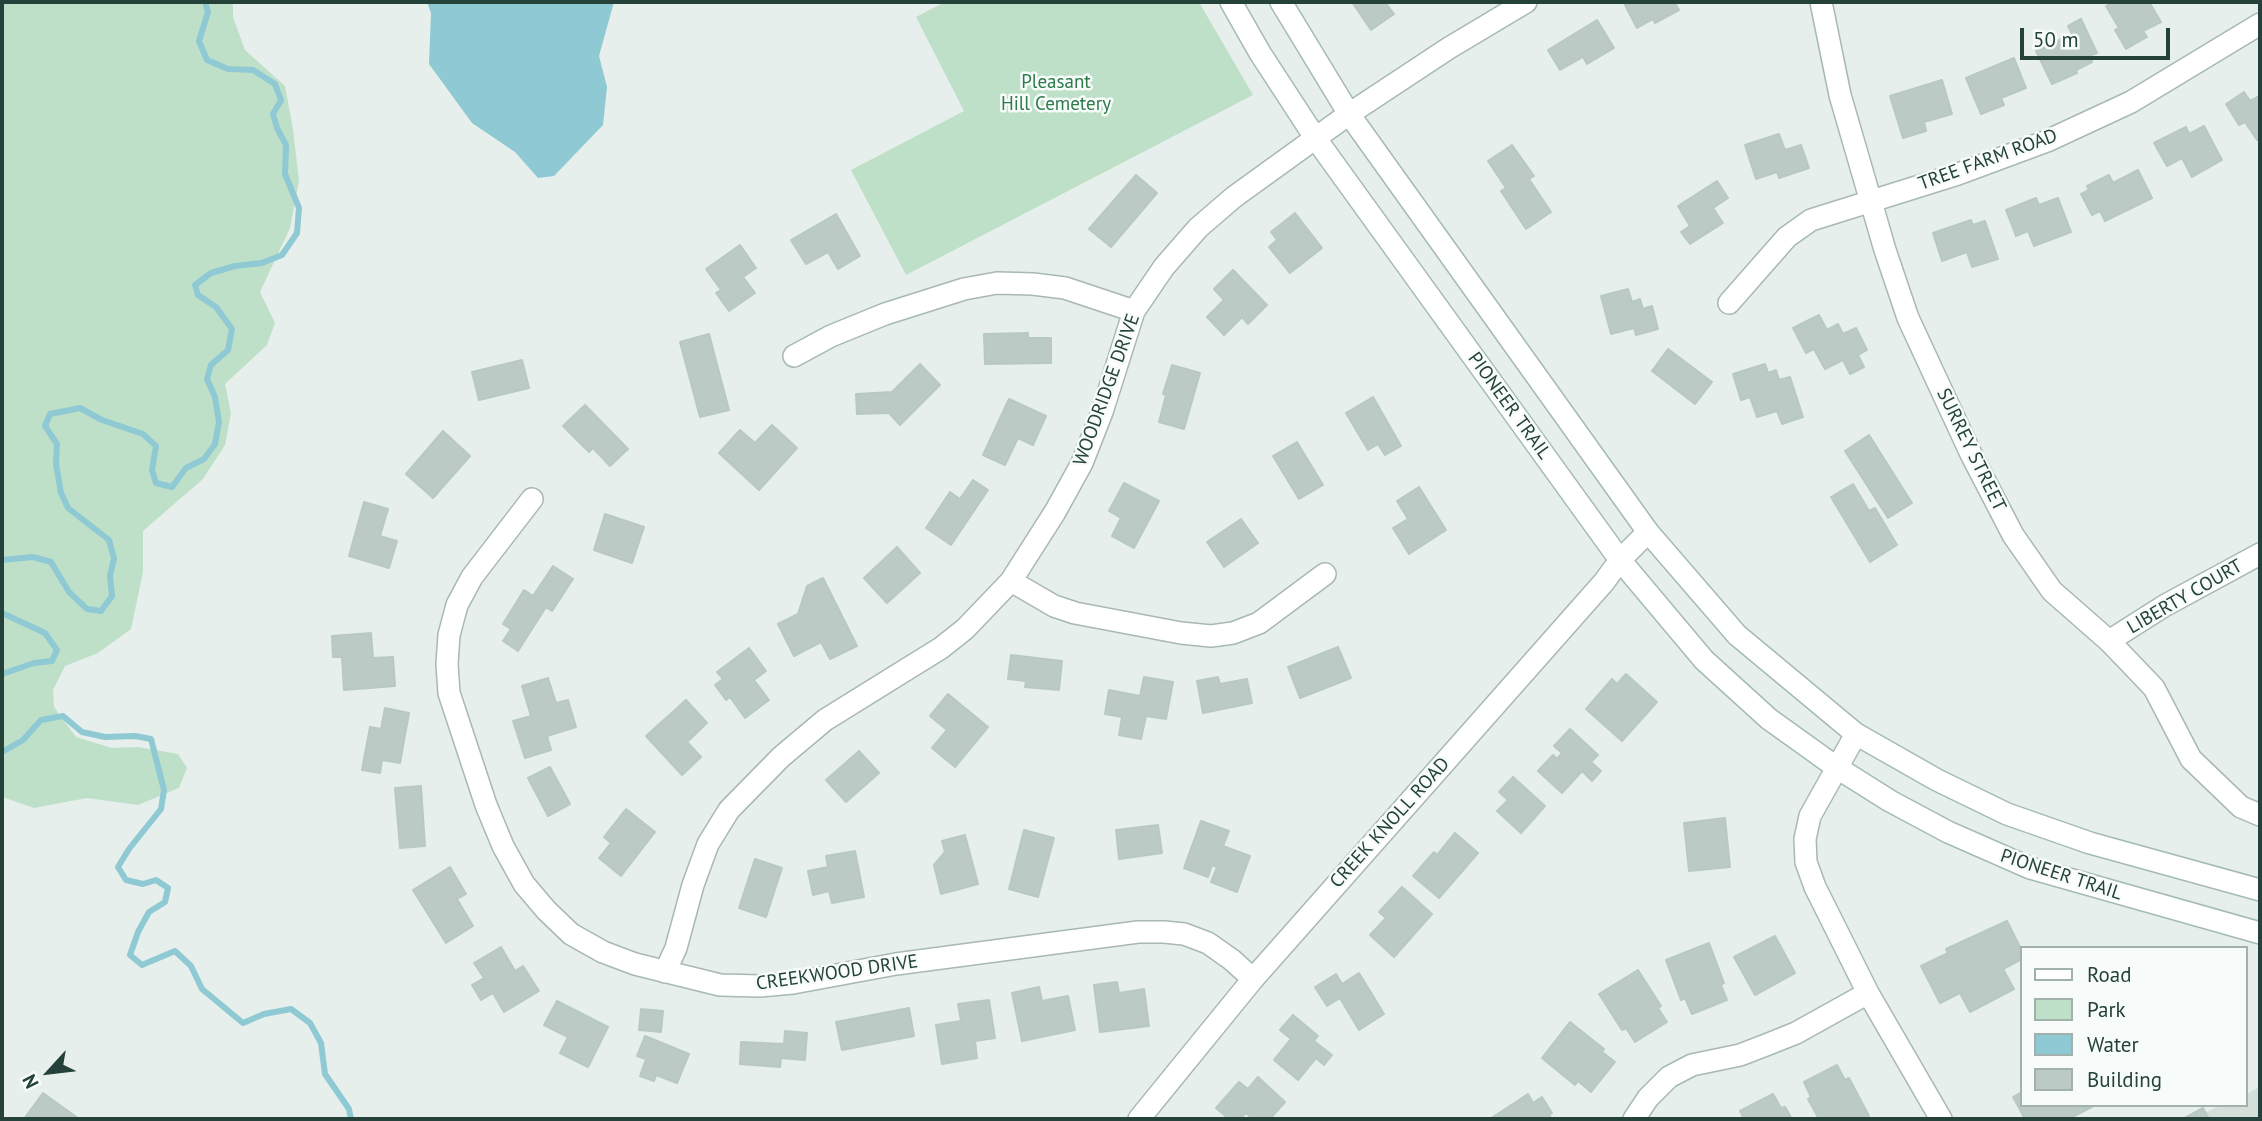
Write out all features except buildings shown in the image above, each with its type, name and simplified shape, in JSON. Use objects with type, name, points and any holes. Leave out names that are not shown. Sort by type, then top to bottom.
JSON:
[{"type":"street","name":"PIONEER TRAIL","points":[[1231,2],[1260,53],[1316,139],[1620,560],[1704,660],[1769,719],[1836,768],[1890,801],[1948,832],[2030,868],[2260,933]]},
{"type":"street","name":"PIONEER TRAIL","points":[[1281,2],[1349,114],[1648,532],[1737,635],[1856,734],[2007,814],[2090,843],[2260,890]]},
{"type":"street","name":"WOODRIDGE DRIVE","points":[[665,972],[677,948],[693,885],[708,844],[729,810],[780,757],[816,728],[879,685],[942,648],[965,629],[1011,581],[1055,512],[1082,463],[1102,412],[1134,311],[1164,267],[1198,228],[1234,197],[1349,114],[1449,48],[1526,2]]},
{"type":"street","name":"SURREY STREET","points":[[1821,2],[1839,95],[1908,318],[1970,454],[2013,535],[2052,591],[2109,641],[2154,688],[2191,759],[2241,807],[2260,815]]},
{"type":"street","name":"TREE FARM ROAD","points":[[1729,303],[1787,237],[1811,220],[1958,174],[2046,141],[2131,102],[2260,24]]},
{"type":"street","points":[[794,356],[884,313],[964,289],[997,283],[1065,288],[1134,311]]},
{"type":"street","name":"CREEKWOOD DRIVE","points":[[531,499],[472,577],[457,605],[449,635],[449,693],[486,806],[503,846],[524,884],[571,934],[603,952],[635,964],[720,985],[793,983],[897,964],[1138,932],[1184,934],[1208,943],[1253,979]]},
{"type":"street","name":"CREEK KNOLL ROAD","points":[[1139,1119],[1253,979],[1604,582],[1620,560],[1648,532]]},
{"type":"street","name":"LIBERTY COURT","points":[[2109,641],[2164,606],[2260,554]]},
{"type":"street","points":[[1011,581],[1054,606],[1075,613],[1211,636],[1233,633],[1259,623],[1325,574]]},
{"type":"street","points":[[1856,734],[1810,816],[1805,839],[1806,862],[1815,887],[1868,993],[1941,1119]]},
{"type":"street","points":[[1634,1119],[1648,1098],[1669,1077],[1692,1065],[1740,1055],[1796,1033],[1868,993]]},
{"type":"shaded area","points":[[2260,1087],[2260,1119],[2191,1119],[2218,1107],[2248,1107],[2248,1093]]},
{"type":"green space","points":[[2,2],[233,2],[233,17],[245,50],[285,86],[293,129],[299,181],[290,228],[260,292],[275,323],[267,345],[225,384],[231,413],[225,445],[203,479],[143,531],[143,572],[131,629],[98,653],[65,666],[53,690],[54,707],[76,737],[112,748],[138,747],[178,754],[187,768],[179,788],[138,805],[87,798],[34,808],[2,795]]},
{"type":"green space","name":"Pleasant Hill Cemetery","points":[[945,2],[1199,2],[1253,95],[906,275],[851,170],[964,111],[916,17]]},
{"type":"water","points":[[427,2],[614,2],[599,56],[607,87],[603,125],[554,176],[538,178],[515,152],[472,123],[429,64],[431,13]]},
{"type":"waterway","points":[[2,560],[33,557],[51,562],[69,592],[87,609],[101,611],[112,596],[110,576],[114,558],[109,540],[68,508],[61,493],[56,464],[57,444],[45,426],[50,414],[80,408],[102,420],[143,434],[156,446],[152,470],[156,483],[172,487],[186,468],[204,459],[215,444],[219,422],[215,397],[207,379],[211,365],[228,350],[232,329],[216,307],[198,295],[195,285],[211,273],[235,266],[262,263],[282,255],[297,233],[299,208],[285,174],[286,145],[273,114],[281,100],[275,84],[253,70],[228,69],[207,60],[199,41],[208,12],[205,2]]},
{"type":"waterway","points":[[2,613],[45,633],[57,650],[52,661],[34,663],[2,674]]},
{"type":"waterway","points":[[2,752],[23,740],[41,720],[63,716],[82,732],[105,737],[135,736],[151,739],[164,790],[161,809],[118,867],[126,880],[143,884],[156,880],[168,888],[165,902],[149,912],[130,955],[142,965],[175,951],[191,966],[202,989],[243,1023],[264,1014],[291,1009],[310,1023],[321,1043],[325,1074],[349,1109],[351,1119]]}]
